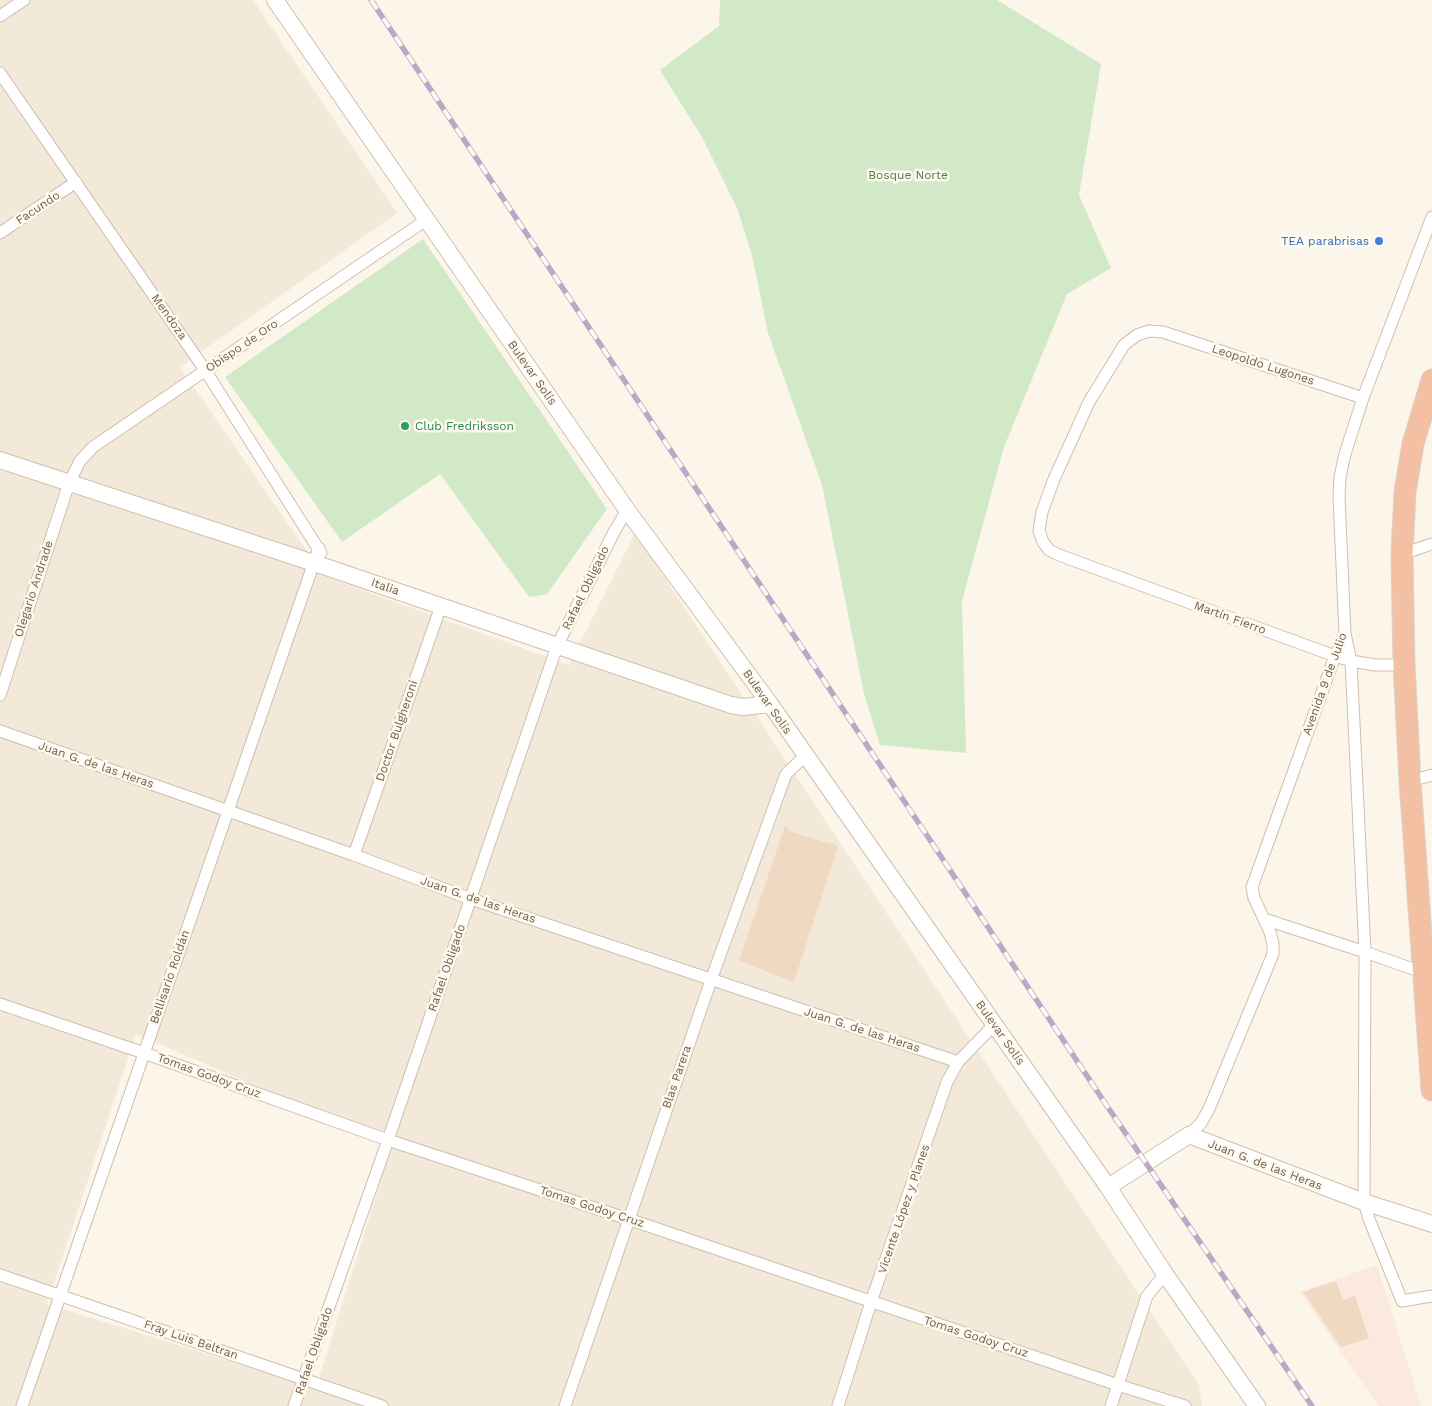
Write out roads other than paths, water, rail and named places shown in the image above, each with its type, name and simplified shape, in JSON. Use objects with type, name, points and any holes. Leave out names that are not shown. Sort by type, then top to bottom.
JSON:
[{"type":"highway","points":[[1432,380],[1413,444],[1405,492],[1402,554],[1404,665],[1410,781],[1428,974],[1432,1090]]},
{"type":"street","points":[[0,16],[24,0]]},
{"type":"street","name":"Bulevar Solís","points":[[275,0],[627,510],[770,704],[1108,1187],[1257,1406]]},
{"type":"street","name":"Mendoza","points":[[0,73],[205,370],[320,560]]},
{"type":"street","name":"Facundo","points":[[0,233],[76,182]]},
{"type":"street","name":"Avenida 9 de Julio","points":[[1189,1135],[1201,1123],[1208,1109],[1273,954],[1273,944],[1254,898],[1252,887],[1335,656],[1345,634],[1339,497],[1340,476],[1363,398],[1432,217]]},
{"type":"street","name":"Obispo de Oro","points":[[68,483],[80,462],[93,448],[426,220]]},
{"type":"street","name":"Leopoldo Lugones","points":[[1059,555],[1049,550],[1043,542],[1040,531],[1042,512],[1054,479],[1089,402],[1124,345],[1138,335],[1149,331],[1163,332],[1363,398]]},
{"type":"street","name":"Italia","points":[[0,460],[68,483],[320,560],[441,606],[731,705],[742,707],[770,704]]},
{"type":"street","name":"Olegario Andrade","points":[[0,695],[68,483]]},
{"type":"street","name":"Rafael Obligado","points":[[294,1406],[388,1140],[557,646],[627,510]]},
{"type":"street","points":[[1402,554],[1432,544]]},
{"type":"street","name":"Martín Fierro","points":[[1059,555],[1335,656],[1375,665],[1404,665]]},
{"type":"street","name":"Bellisario Roldán","points":[[22,1406],[228,811],[320,560]]},
{"type":"street","name":"Doctor Bulgheroni","points":[[354,855],[441,606]]},
{"type":"street","points":[[1345,634],[1351,661],[1365,952],[1364,1202],[1402,1301],[1432,1296]]},
{"type":"street","name":"Juan G. de las Heras","points":[[0,731],[354,855],[470,899],[958,1062]]},
{"type":"street","name":"Blas Parera","points":[[565,1406],[711,980],[786,774],[805,756]]},
{"type":"street","points":[[1410,781],[1432,775]]},
{"type":"street","points":[[1264,919],[1428,974]]},
{"type":"street","name":"Tomas Godoy Cruz","points":[[0,1004],[388,1140],[1185,1406]]},
{"type":"street","name":"Vicente López y Planes","points":[[838,1406],[871,1302],[947,1082],[958,1062],[994,1025]]},
{"type":"street","points":[[1108,1187],[1189,1135]]},
{"type":"street","name":"Juan G. de las Heras","points":[[1189,1135],[1364,1202],[1432,1224]]},
{"type":"street","points":[[1111,1406],[1147,1296],[1166,1274]]},
{"type":"street","name":"Fray Luis Beltran","points":[[0,1275],[382,1406]]},
{"type":"railway","points":[[371,0],[1109,1109],[1312,1406]]},
{"type":"place","name":"TEA parabrisas","points":[[1379,241]]},
{"type":"place","name":"Club Fredriksson","points":[[405,426]]},
{"type":"park label","name":"Bosque Norte","points":[[908,175]]}]
